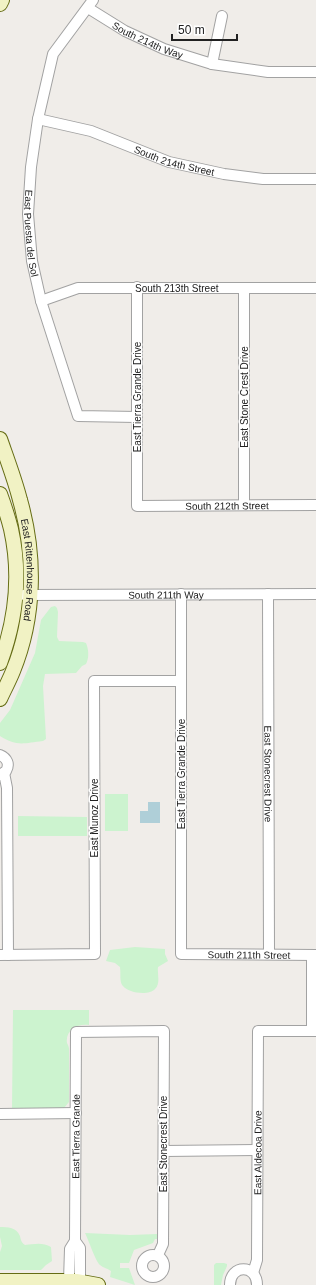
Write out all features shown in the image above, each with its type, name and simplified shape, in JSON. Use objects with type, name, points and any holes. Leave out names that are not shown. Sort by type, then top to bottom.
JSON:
[{"type":"main road","points":[[0,4],[2,0]]},
{"type":"main road","name":"East Rittenhouse Road","points":[[0,439],[20,500],[31,561],[31,595],[28,618],[17,662],[0,699]]},
{"type":"main road","name":"East Rittenhouse Road","points":[[0,494],[11,529],[16,571],[16,594],[10,628],[0,663]]},
{"type":"main road","points":[[0,1281],[75,1282],[98,1285]]},
{"type":"street","name":"South 214th Way","points":[[90,4],[125,31],[164,49],[212,64],[268,72],[316,72]]},
{"type":"street","name":"East Puesta del Sol","points":[[90,4],[53,54],[38,119],[31,167],[28,214],[32,261],[40,301],[78,416],[137,417]]},
{"type":"street","points":[[212,64],[222,16]]},
{"type":"street","name":"South 214th Street","points":[[38,119],[91,131],[170,162],[224,174],[263,179],[316,178]]},
{"type":"street","name":"East Tierra Grande Drive","points":[[137,287],[138,506]]},
{"type":"street","name":"South 213th Street","points":[[40,301],[78,288],[316,288]]},
{"type":"street","name":"East Stone Crest Drive","points":[[244,288],[244,506]]},
{"type":"street","name":"South 212th Street","points":[[138,506],[316,505]]},
{"type":"street","name":"South 211th Way","points":[[16,594],[316,594]]},
{"type":"street","name":"East Tierra Grande Drive","points":[[181,594],[181,954]]},
{"type":"street","name":"East Stonecrest Drive","points":[[268,594],[269,954]]},
{"type":"street","name":"East Munoz Drive","points":[[4,955],[94,954],[94,681],[181,681]]},
{"type":"street","points":[[0,755],[6,758],[8,765],[6,771],[2,774],[7,788],[4,955]]},
{"type":"street","name":"South 211th Street","points":[[181,954],[314,955]]},
{"type":"street","points":[[314,955],[314,1032]]},
{"type":"street","name":"East Stonecrest Drive","points":[[158,1256],[163,1244],[164,1031]]},
{"type":"street","name":"East Tierra Grande","points":[[75,1282],[80,1248],[75,1241],[76,1032],[164,1031]]},
{"type":"street","name":"East Aldecoa Drive","points":[[253,1273],[257,1260],[258,1031],[314,1032]]},
{"type":"street","points":[[0,1114],[76,1113]]},
{"type":"street","points":[[164,1151],[257,1150]]},
{"type":"street","points":[[230,1285],[230,1279],[236,1272],[245,1269],[253,1273],[256,1277],[257,1285]]},
{"type":"green space","points":[[55,606],[58,612],[57,637],[59,641],[86,643],[88,651],[87,662],[76,673],[45,674],[43,686],[46,739],[43,741],[26,743],[11,742],[0,736],[0,723],[10,710],[35,653],[41,620],[51,607]]},
{"type":"green space","points":[[105,794],[128,794],[128,831],[105,831]]},
{"type":"green space","points":[[18,816],[87,817],[87,836],[18,836]]},
{"type":"green space","points":[[135,947],[165,949],[165,954],[168,961],[158,967],[158,984],[152,991],[139,993],[129,990],[123,986],[121,982],[120,967],[115,963],[106,961],[110,950]]},
{"type":"green space","points":[[13,1010],[89,1010],[89,1025],[77,1026],[68,1034],[69,1102],[64,1108],[12,1109]]},
{"type":"green space","points":[[0,1227],[9,1227],[14,1229],[25,1245],[48,1245],[51,1247],[52,1261],[41,1270],[0,1270],[0,1252],[2,1246]]},
{"type":"green space","points":[[85,1233],[130,1235],[157,1234],[157,1239],[155,1239],[153,1243],[134,1250],[129,1263],[120,1263],[120,1268],[129,1268],[135,1285],[110,1277],[111,1271],[98,1263]]},
{"type":"green space","points":[[216,1263],[227,1264],[221,1285],[214,1285],[214,1265]]},
{"type":"water","points":[[148,802],[160,802],[160,823],[140,823],[140,811],[148,811]]}]
